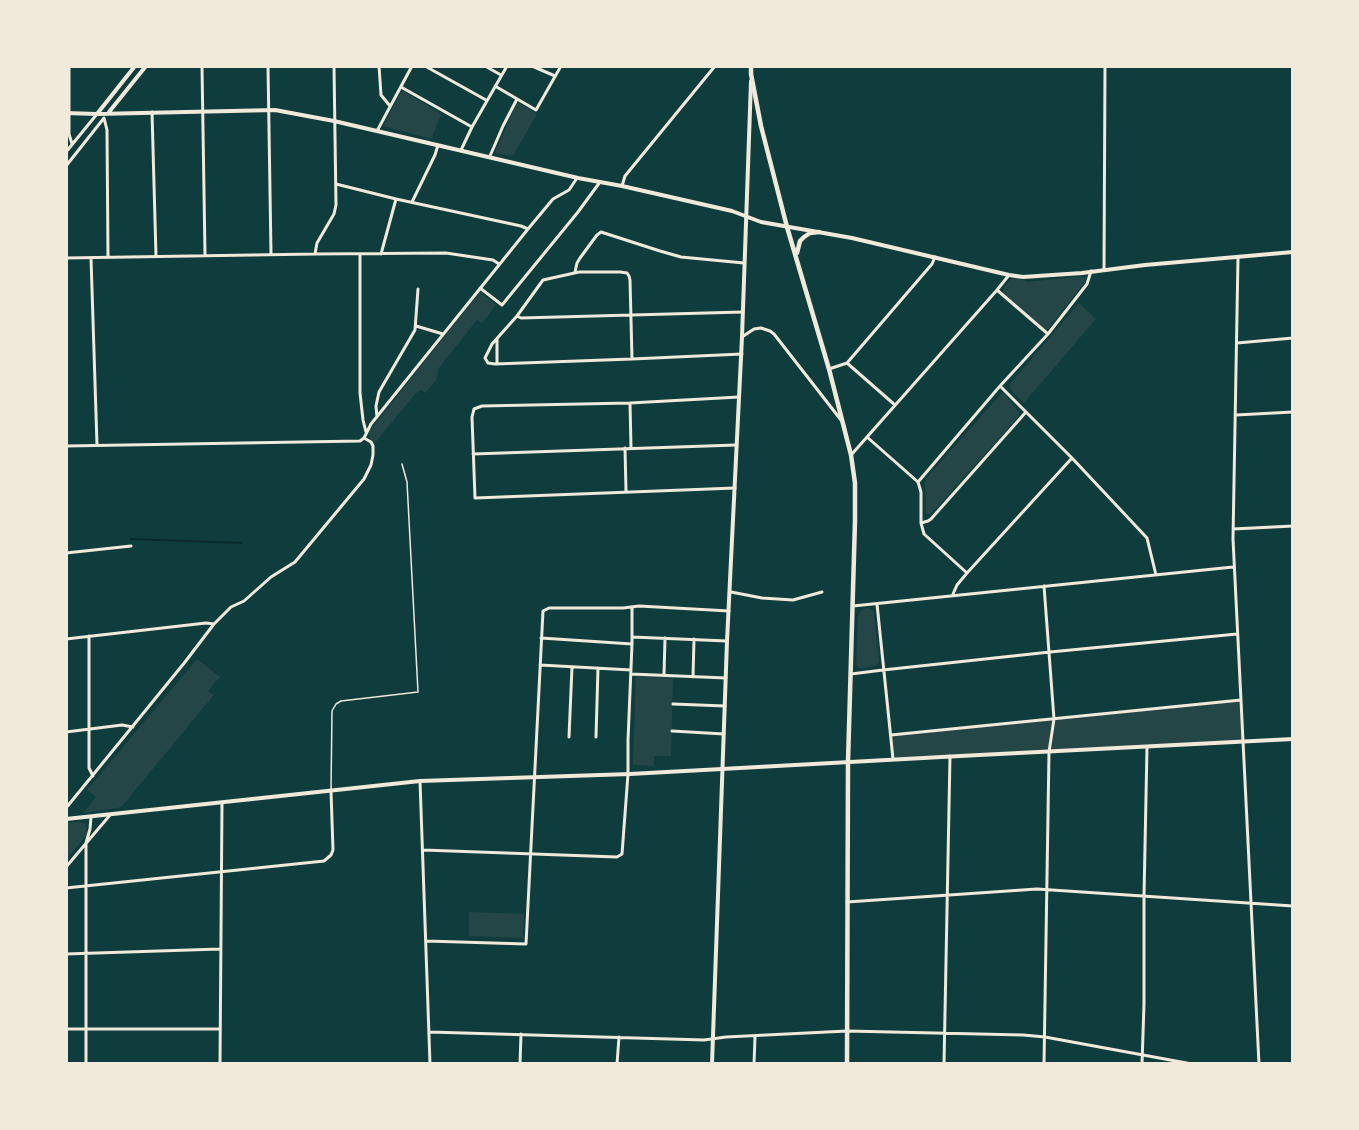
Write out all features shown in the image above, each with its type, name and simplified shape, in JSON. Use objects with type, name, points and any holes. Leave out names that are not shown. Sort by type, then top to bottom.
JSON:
[{"type":"main road","points":[[752,66],[751,74],[761,126],[787,227],[843,421],[851,454],[856,497],[848,762],[847,1064]]},
{"type":"main road","points":[[796,256],[798,245],[804,237],[810,233],[819,232]]},
{"type":"street","points":[[69,66],[67,113],[72,144]]},
{"type":"street","points":[[66,152],[135,66]]},
{"type":"street","points":[[66,166],[146,66]]},
{"type":"street","points":[[202,66],[205,255]]},
{"type":"street","points":[[268,66],[271,254]]},
{"type":"street","points":[[315,254],[317,243],[335,210],[334,66]]},
{"type":"street","points":[[379,66],[381,95],[390,106]]},
{"type":"street","points":[[377,131],[412,66]]},
{"type":"street","points":[[425,66],[487,101]]},
{"type":"street","points":[[485,66],[502,76]]},
{"type":"street","points":[[461,150],[507,66]]},
{"type":"street","points":[[532,66],[555,76]]},
{"type":"street","points":[[495,86],[536,110],[561,66]]},
{"type":"street","points":[[622,186],[625,176],[715,66]]},
{"type":"street","points":[[1104,270],[1105,66]]},
{"type":"street","points":[[711,1064],[727,641],[742,354],[751,74]]},
{"type":"street","points":[[401,87],[472,127]]},
{"type":"street","points":[[490,156],[517,99]]},
{"type":"street","points":[[67,113],[269,110],[334,121],[732,211],[757,221],[819,232],[1009,275],[1029,277],[1092,272],[1293,252]]},
{"type":"street","points":[[152,112],[156,256]]},
{"type":"street","points":[[104,118],[107,130],[108,257]]},
{"type":"street","points":[[412,202],[438,145]]},
{"type":"street","points":[[66,446],[360,441],[499,264],[553,199],[568,190],[578,177]]},
{"type":"street","points":[[480,288],[502,305],[600,182]]},
{"type":"street","points":[[336,184],[528,229]]},
{"type":"street","points":[[381,254],[396,199]]},
{"type":"street","points":[[575,272],[580,258],[601,232],[681,256],[745,264]]},
{"type":"street","points":[[66,258],[271,254],[446,254],[493,260],[499,264]]},
{"type":"street","points":[[360,254],[360,393],[366,432]]},
{"type":"street","points":[[829,369],[847,363],[932,264],[935,257]]},
{"type":"street","points":[[91,258],[97,445]]},
{"type":"street","points":[[1238,258],[1233,530],[1259,1064]]},
{"type":"street","points":[[632,359],[630,280],[627,273],[575,272],[543,280],[517,316],[497,338],[485,358],[488,363],[497,364],[632,359],[742,354]]},
{"type":"street","points":[[918,482],[1048,334],[1087,284],[1092,272]]},
{"type":"street","points":[[851,454],[1009,275]]},
{"type":"street","points":[[377,417],[376,406],[379,392],[414,333],[418,289]]},
{"type":"street","points":[[998,290],[1048,334]]},
{"type":"street","points":[[517,316],[521,318],[743,312]]},
{"type":"street","points":[[416,326],[443,334]]},
{"type":"street","points":[[742,337],[754,329],[761,328],[774,334],[843,421]]},
{"type":"street","points":[[497,338],[497,364]]},
{"type":"street","points":[[1237,343],[1293,338]]},
{"type":"street","points":[[847,363],[895,405]]},
{"type":"street","points":[[1000,386],[1147,538],[1156,576]]},
{"type":"street","points":[[735,488],[475,498],[472,417],[474,409],[482,406],[739,397]]},
{"type":"street","points":[[630,402],[631,448]]},
{"type":"street","points":[[921,523],[931,519],[1027,412]]},
{"type":"street","points":[[1236,415],[1293,412]]},
{"type":"street","points":[[867,437],[918,482],[921,492],[922,529],[927,537],[967,573]]},
{"type":"street","points":[[66,808],[214,624],[231,607],[244,601],[271,576],[295,562],[364,479],[371,465],[373,446],[364,438]]},
{"type":"street","points":[[473,454],[736,445]]},
{"type":"street","points":[[625,448],[627,492]]},
{"type":"street","points":[[953,595],[957,585],[967,573],[1072,458]]},
{"type":"street","points":[[1233,530],[1293,526]]},
{"type":"street","points":[[66,553],[132,546]]},
{"type":"street","points":[[853,606],[1234,567]]},
{"type":"street","points":[[1044,586],[1054,719],[1049,752],[1044,1064]]},
{"type":"street","points":[[730,592],[762,598],[793,600],[822,592]]},
{"type":"street","points":[[877,604],[893,759]]},
{"type":"street","points":[[426,941],[526,944],[539,665],[542,614],[545,609],[639,606],[729,611]]},
{"type":"street","points":[[423,850],[620,856],[623,849],[628,774],[632,607]]},
{"type":"street","points":[[66,639],[206,623],[214,624]]},
{"type":"street","points":[[851,675],[1050,652],[1237,634]]},
{"type":"street","points":[[89,636],[89,768],[93,776]]},
{"type":"street","points":[[632,637],[727,641]]},
{"type":"street","points":[[541,638],[632,644]]},
{"type":"street","points":[[664,676],[665,638]]},
{"type":"street","points":[[693,677],[694,639]]},
{"type":"street","points":[[539,665],[598,668],[664,676],[726,678]]},
{"type":"street","points":[[569,737],[572,667]]},
{"type":"street","points":[[596,737],[598,668]]},
{"type":"street","points":[[891,735],[1242,700]]},
{"type":"street","points":[[673,704],[725,706]]},
{"type":"street","points":[[66,732],[122,725],[133,727]]},
{"type":"street","points":[[672,731],[724,734]]},
{"type":"street","points":[[66,819],[420,781],[628,774],[1293,739]]},
{"type":"street","points":[[1142,1064],[1147,747]]},
{"type":"street","points":[[944,1064],[950,756]]},
{"type":"street","points":[[420,781],[430,1064]]},
{"type":"street","points":[[66,888],[324,861],[333,850],[331,791]]},
{"type":"street","points":[[220,1064],[222,803]]},
{"type":"street","points":[[66,867],[110,815]]},
{"type":"street","points":[[86,1064],[86,843],[91,817]]},
{"type":"street","points":[[847,902],[1047,890],[1293,906]]},
{"type":"street","points":[[66,954],[220,949]]},
{"type":"street","points":[[66,1029],[220,1029]]},
{"type":"street","points":[[429,1032],[712,1039],[847,1031],[1023,1035],[1192,1064]]},
{"type":"street","points":[[520,1064],[521,1034]]},
{"type":"street","points":[[617,1064],[619,1037]]},
{"type":"street","points":[[754,1064],[755,1037]]},
{"type":"lane","points":[[331,791],[332,711],[338,702],[418,692],[407,482],[402,464]]},
{"type":"shaded area","points":[[402,90],[441,114],[431,139],[383,126]]},
{"type":"shaded area","points":[[518,102],[537,114],[513,156],[495,153],[510,118]]},
{"type":"shaded area","points":[[1086,277],[1085,282],[1048,329],[1043,328],[1003,291],[1010,280],[1015,278],[1028,282]]},
{"type":"shaded area","points":[[480,292],[496,305],[482,323],[477,320],[438,369],[437,379],[425,393],[421,390],[415,394],[375,443],[370,438],[371,429]]},
{"type":"shaded area","points":[[1079,303],[1096,319],[1024,403],[1011,390],[1011,383]]},
{"type":"shaded area","points":[[1002,393],[1005,394],[1019,416],[928,515],[926,513],[926,478]]},
{"type":"shaded area","points":[[869,608],[874,612],[879,661],[877,665],[861,669],[856,665],[858,616],[863,609]]},
{"type":"shaded area","points":[[197,659],[220,677],[208,691],[214,695],[122,806],[83,813],[96,797],[87,790]]},
{"type":"shaded area","points":[[636,674],[673,676],[671,756],[654,756],[654,766],[633,765]]},
{"type":"shaded area","points":[[1242,700],[1243,741],[893,759],[891,735]]},
{"type":"shaded area","points":[[66,823],[85,824],[87,832],[66,860]]},
{"type":"shaded area","points":[[469,912],[524,914],[523,938],[469,936]]},
{"type":"waterway","points":[[130,539],[241,543]]}]
